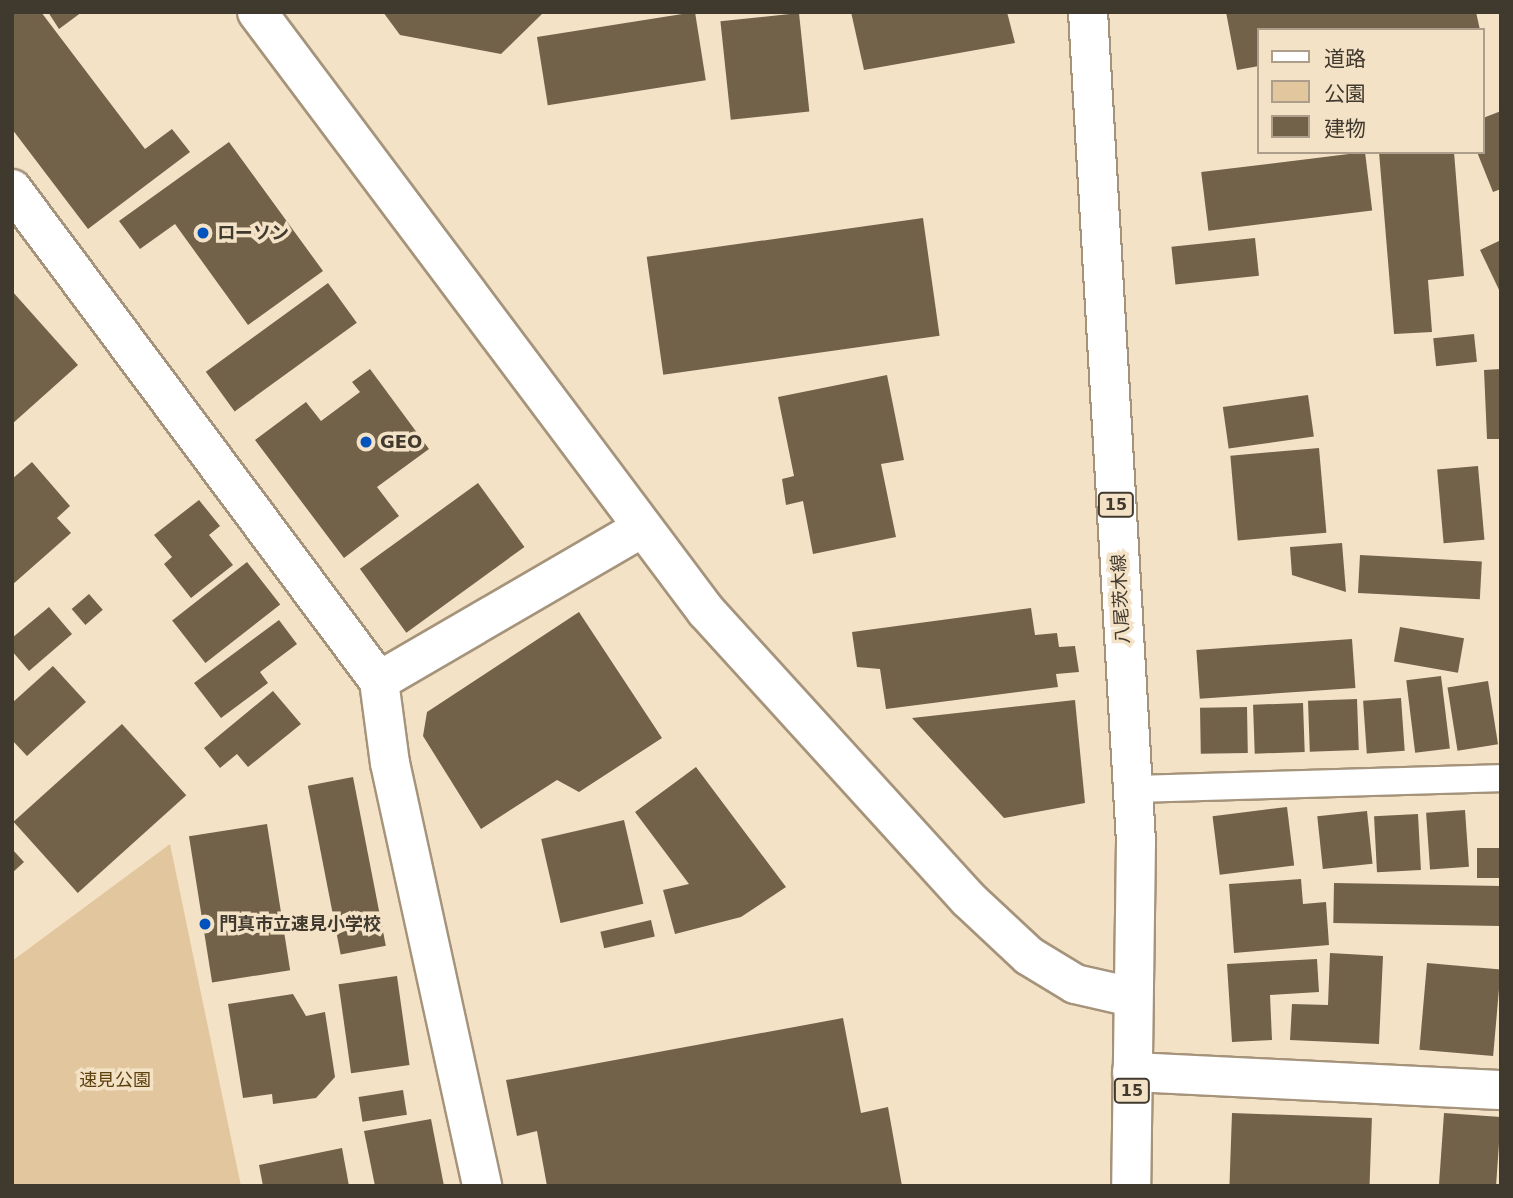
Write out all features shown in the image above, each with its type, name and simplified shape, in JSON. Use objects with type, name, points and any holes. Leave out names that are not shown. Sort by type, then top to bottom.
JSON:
[{"type":"street","points":[[257,12],[640,529],[968,899],[1030,956],[1075,984],[1132,997]]},
{"type":"street","name":"八尾茨木線","points":[[1088,12],[1132,789],[1131,1186]]},
{"type":"street","points":[[12,189],[379,681],[390,762],[482,1186]]},
{"type":"street","points":[[379,681],[640,529]]},
{"type":"street","points":[[1132,1072],[1501,1090]]},
{"type":"lane","points":[[1132,789],[1501,778]]},
{"type":"green space","name":"速見公園","points":[[170,844],[241,1186],[12,1186],[12,961]]},
{"type":"building","points":[[12,12],[41,12],[145,149],[172,129],[190,152],[88,229],[12,129]]},
{"type":"building","points":[[48,12],[82,12],[59,29]]},
{"type":"building","points":[[383,12],[544,12],[501,54],[400,35]]},
{"type":"building","points":[[695,12],[706,80],[548,105],[537,37]]},
{"type":"building","points":[[851,12],[1007,12],[1015,43],[864,70]]},
{"type":"building","points":[[1226,12],[1476,12],[1480,28],[1258,28],[1258,66],[1237,70]]},
{"type":"building","points":[[799,13],[809,111],[731,120],[720,21]]},
{"type":"building","points":[[1501,111],[1501,189],[1493,192],[1478,154],[1485,154],[1485,117]]},
{"type":"building","points":[[229,142],[323,271],[248,325],[175,224],[140,249],[119,221]]},
{"type":"building","points":[[1365,154],[1372,211],[1208,231],[1201,172]]},
{"type":"building","points":[[1379,154],[1454,154],[1464,276],[1428,280],[1432,332],[1394,334]]},
{"type":"building","points":[[923,218],[940,336],[663,375],[647,257]]},
{"type":"building","points":[[1255,238],[1259,276],[1175,285],[1171,247]]},
{"type":"building","points":[[1501,240],[1501,294],[1480,250]]},
{"type":"building","points":[[328,283],[357,323],[235,411],[206,372]]},
{"type":"building","points":[[12,291],[78,365],[12,424]]},
{"type":"building","points":[[1474,334],[1477,362],[1436,366],[1433,338]]},
{"type":"building","points":[[370,369],[429,449],[377,487],[399,516],[344,558],[255,440],[306,402],[321,421],[360,392],[352,382]]},
{"type":"building","points":[[1501,369],[1501,439],[1487,439],[1484,370]]},
{"type":"building","points":[[887,375],[904,460],[881,464],[896,537],[813,554],[803,501],[786,505],[782,479],[794,476],[778,397]]},
{"type":"building","points":[[1308,395],[1314,437],[1229,449],[1223,407]]},
{"type":"building","points":[[1319,448],[1326,533],[1238,540],[1230,456]]},
{"type":"building","points":[[32,462],[70,506],[57,518],[71,533],[12,585],[12,479]]},
{"type":"building","points":[[1478,466],[1484,540],[1444,543],[1437,470]]},
{"type":"building","points":[[478,483],[524,547],[406,633],[360,569]]},
{"type":"building","points":[[199,500],[220,526],[209,535],[233,565],[191,598],[164,564],[172,557],[154,535]]},
{"type":"building","points":[[1342,543],[1346,592],[1292,575],[1290,547]]},
{"type":"building","points":[[1360,555],[1482,561],[1480,599],[1358,593]]},
{"type":"building","points":[[247,562],[280,605],[205,663],[172,620]]},
{"type":"building","points":[[89,594],[103,610],[85,625],[72,609]]},
{"type":"building","points":[[49,607],[72,634],[29,671],[12,651],[12,638]]},
{"type":"building","points":[[1031,608],[1035,635],[1057,633],[1059,647],[1075,646],[1079,672],[1056,674],[1058,687],[886,709],[880,669],[857,667],[852,632]]},
{"type":"building","points":[[579,612],[662,738],[579,792],[557,780],[481,829],[423,736],[427,712]]},
{"type":"building","points":[[279,620],[297,644],[260,672],[268,683],[221,718],[194,683]]},
{"type":"building","points":[[1400,627],[1464,638],[1458,673],[1394,661]]},
{"type":"building","points":[[1352,639],[1355,688],[1200,699],[1196,650]]},
{"type":"building","points":[[53,666],[86,702],[27,756],[12,740],[12,703]]},
{"type":"building","points":[[1441,676],[1450,748],[1415,753],[1406,680]]},
{"type":"building","points":[[1488,681],[1498,744],[1458,751],[1448,687]]},
{"type":"building","points":[[273,691],[301,724],[248,767],[237,754],[220,768],[204,748]]},
{"type":"building","points":[[1401,698],[1405,751],[1367,754],[1363,701]]},
{"type":"building","points":[[1357,699],[1359,750],[1310,752],[1308,701]]},
{"type":"building","points":[[1075,700],[1085,803],[1004,818],[912,718]]},
{"type":"building","points":[[1303,703],[1305,752],[1255,754],[1253,705]]},
{"type":"building","points":[[1247,707],[1248,753],[1201,754],[1200,708]]},
{"type":"building","points":[[122,724],[186,795],[78,893],[14,822]]},
{"type":"building","points":[[696,767],[786,887],[741,917],[675,934],[663,890],[689,884],[635,812]]},
{"type":"building","points":[[353,777],[386,946],[341,955],[308,786]]},
{"type":"building","points":[[1287,807],[1294,866],[1220,875],[1213,816]]},
{"type":"building","points":[[1465,810],[1469,867],[1430,870],[1426,813]]},
{"type":"building","points":[[1367,811],[1373,864],[1323,869],[1317,816]]},
{"type":"building","points":[[1418,814],[1421,870],[1377,872],[1374,816]]},
{"type":"building","points":[[624,820],[643,904],[561,923],[541,839]]},
{"type":"building","points":[[267,824],[290,970],[212,983],[189,836]]},
{"type":"building","points":[[1477,848],[1501,848],[1501,878],[1477,878]]},
{"type":"building","points":[[12,849],[24,862],[12,873]]},
{"type":"building","points":[[1301,879],[1303,904],[1326,902],[1329,945],[1234,953],[1229,884]]},
{"type":"building","points":[[1334,883],[1501,886],[1500,926],[1333,923]]},
{"type":"building","points":[[651,920],[655,937],[604,948],[600,932]]},
{"type":"building","points":[[1330,953],[1383,956],[1379,1044],[1290,1040],[1292,1004],[1328,1005]]},
{"type":"building","points":[[1317,959],[1319,992],[1270,995],[1272,1040],[1232,1042],[1227,964]]},
{"type":"building","points":[[1427,963],[1501,969],[1493,1056],[1419,1050]]},
{"type":"building","points":[[397,976],[410,1065],[351,1073],[339,984]]},
{"type":"building","points":[[293,994],[306,1016],[325,1012],[335,1077],[316,1098],[273,1104],[272,1094],[243,1098],[228,1004]]},
{"type":"building","points":[[843,1018],[861,1113],[888,1107],[902,1186],[547,1186],[537,1131],[517,1136],[506,1080]]},
{"type":"building","points":[[403,1090],[407,1115],[362,1122],[359,1097]]},
{"type":"building","points":[[1232,1113],[1372,1118],[1370,1186],[1229,1186]]},
{"type":"building","points":[[1444,1113],[1501,1117],[1496,1186],[1439,1186]]},
{"type":"building","points":[[431,1119],[444,1186],[375,1186],[364,1131]]},
{"type":"building","points":[[342,1148],[349,1186],[263,1186],[259,1165]]},
{"type":"place","name":"ローソン","points":[[203,233]]},
{"type":"place","name":"GEO","points":[[366,442]]},
{"type":"place","name":"門真市立速見小学校","points":[[205,924]]}]
